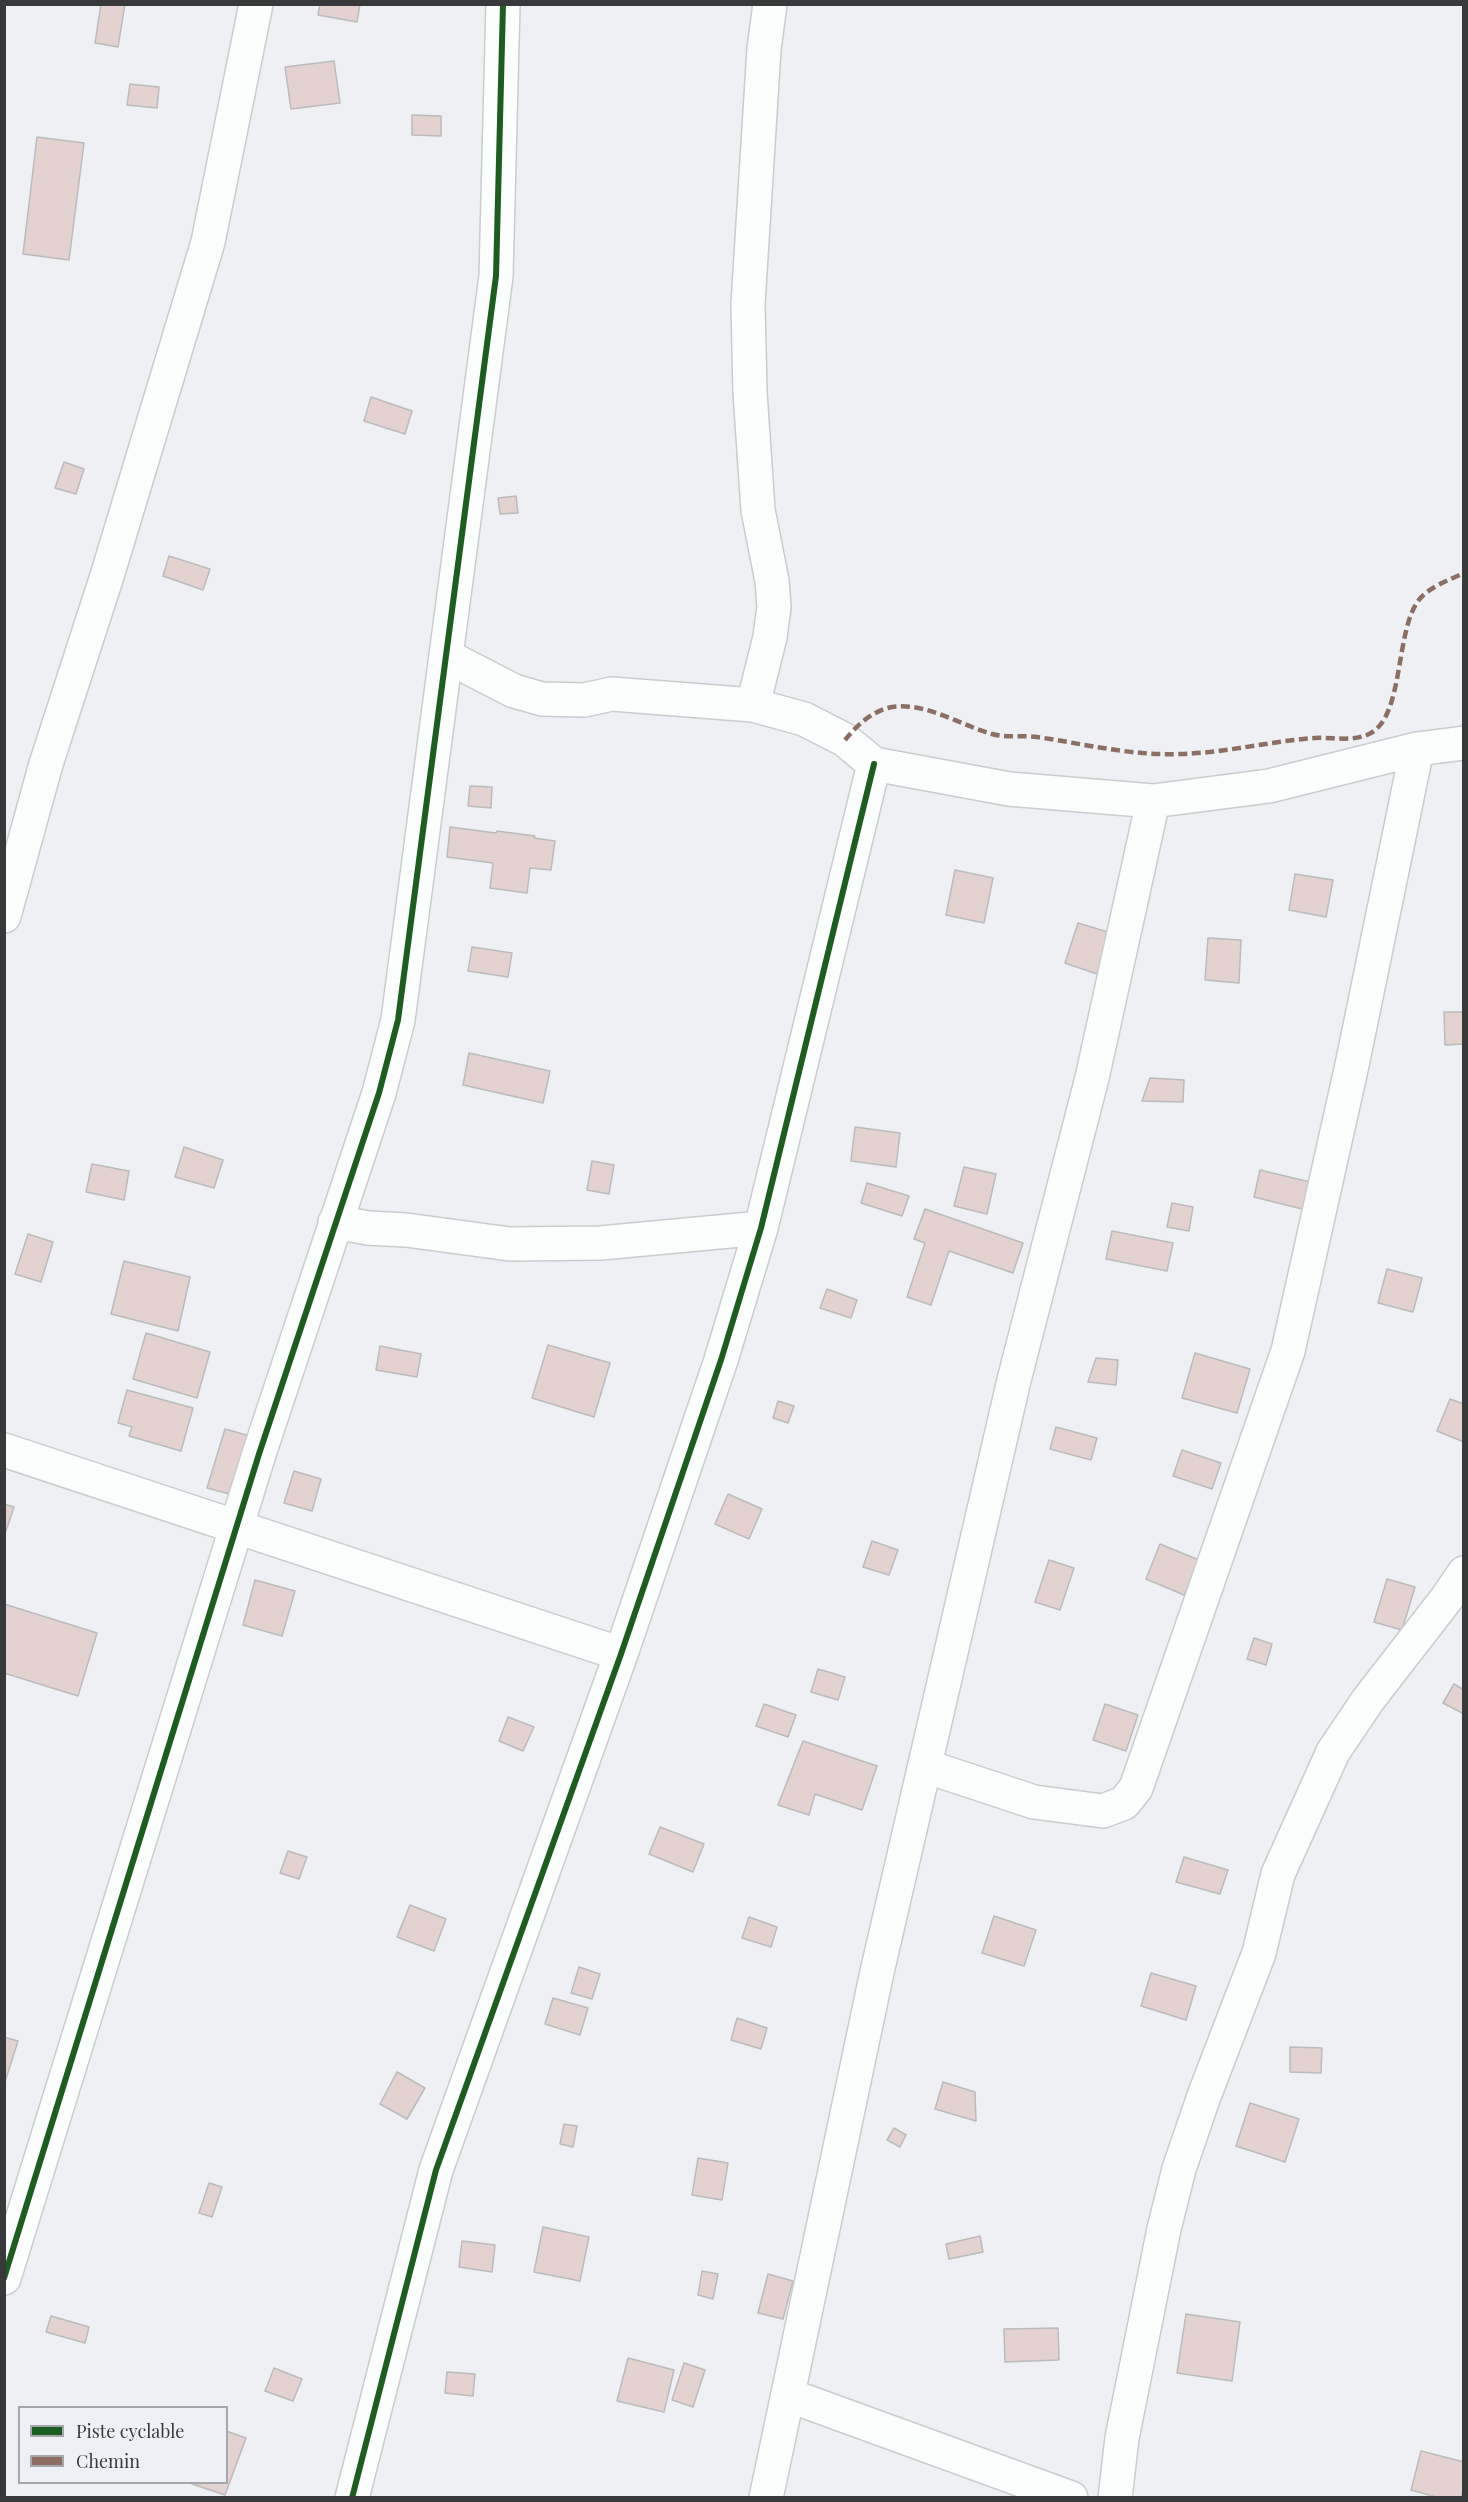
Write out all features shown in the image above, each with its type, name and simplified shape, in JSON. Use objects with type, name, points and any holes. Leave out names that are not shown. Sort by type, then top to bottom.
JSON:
[{"type":"street","points":[[4,916],[46,764],[107,576],[208,242],[256,4]]},
{"type":"street","points":[[4,2278],[237,1525],[335,1222],[380,1093],[398,1020],[496,276],[503,4]]},
{"type":"street","points":[[753,705],[770,637],[774,607],[772,580],[758,510],[750,392],[748,304],[764,49],[770,4]]},
{"type":"street","points":[[446,656],[514,691],[542,699],[584,700],[612,694],[753,705],[804,719],[845,740],[874,764],[1010,789],[1154,801],[1269,786],[1417,749],[1464,743]]},
{"type":"street","points":[[925,1766],[1034,1802],[1102,1811],[1124,1803],[1136,1788],[1288,1351],[1352,1065],[1417,749]]},
{"type":"street","points":[[352,2498],[436,2170],[621,1654],[722,1360],[761,1228],[874,764]]},
{"type":"street","points":[[766,2498],[877,1972],[1014,1380],[1092,1078],[1154,801]]},
{"type":"street","points":[[335,1222],[368,1228],[406,1230],[510,1244],[602,1243],[761,1228]]},
{"type":"street","points":[[4,1450],[237,1525],[621,1654]]},
{"type":"street","points":[[1115,2498],[1122,2438],[1164,2229],[1179,2169],[1259,1953],[1278,1874],[1334,1752],[1368,1701],[1447,1598],[1464,1572]]},
{"type":"street","points":[[788,2395],[1071,2498]]},
{"type":"building","points":[[101,4],[125,4],[118,47],[95,43]]},
{"type":"building","points":[[320,4],[360,4],[357,22],[318,15]]},
{"type":"building","points":[[334,61],[340,103],[291,109],[285,67]]},
{"type":"building","points":[[130,84],[159,87],[157,108],[127,105]]},
{"type":"building","points":[[412,115],[441,116],[441,136],[412,135]]},
{"type":"building","points":[[37,137],[84,143],[69,260],[23,254]]},
{"type":"building","points":[[371,397],[412,411],[405,434],[364,421]]},
{"type":"building","points":[[64,462],[84,469],[76,494],[55,488]]},
{"type":"building","points":[[516,496],[518,513],[500,514],[498,498]]},
{"type":"building","points":[[169,556],[210,569],[203,590],[163,576]]},
{"type":"building","points":[[470,786],[492,787],[491,808],[468,806]]},
{"type":"building","points":[[450,827],[535,836],[534,838],[555,841],[551,870],[530,868],[527,893],[490,888],[493,863],[447,857]]},
{"type":"building","points":[[955,870],[993,878],[984,923],[946,915]]},
{"type":"building","points":[[1295,874],[1333,880],[1326,917],[1289,910]]},
{"type":"building","points":[[1078,923],[1111,933],[1097,974],[1065,963]]},
{"type":"building","points":[[1208,938],[1241,940],[1239,983],[1205,980]]},
{"type":"building","points":[[472,947],[512,953],[508,977],[468,971]]},
{"type":"building","points":[[1444,1012],[1464,1012],[1464,1044],[1445,1045]]},
{"type":"building","points":[[469,1053],[550,1071],[543,1103],[463,1085]]},
{"type":"building","points":[[1150,1078],[1184,1080],[1183,1102],[1142,1101]]},
{"type":"building","points":[[855,1127],[900,1133],[896,1167],[851,1161]]},
{"type":"building","points":[[184,1147],[223,1160],[214,1188],[175,1177]]},
{"type":"building","points":[[592,1161],[614,1165],[609,1194],[587,1190]]},
{"type":"building","points":[[92,1164],[129,1171],[124,1200],[86,1192]]},
{"type":"building","points":[[964,1167],[996,1174],[987,1214],[954,1206]]},
{"type":"building","points":[[1260,1170],[1310,1182],[1302,1209],[1254,1197]]},
{"type":"building","points":[[867,1183],[909,1196],[902,1216],[861,1203]]},
{"type":"building","points":[[1172,1203],[1193,1207],[1189,1231],[1167,1227]]},
{"type":"building","points":[[925,1209],[1023,1243],[1013,1273],[949,1251],[931,1305],[907,1297],[925,1243],[914,1239]]},
{"type":"building","points":[[1112,1231],[1173,1243],[1167,1271],[1106,1259]]},
{"type":"building","points":[[28,1234],[53,1242],[41,1282],[15,1274]]},
{"type":"building","points":[[124,1261],[190,1277],[178,1331],[111,1314]]},
{"type":"building","points":[[1387,1269],[1422,1278],[1413,1312],[1378,1303]]},
{"type":"building","points":[[827,1289],[857,1300],[851,1318],[820,1308]]},
{"type":"building","points":[[146,1333],[210,1352],[197,1398],[133,1379]]},
{"type":"building","points":[[548,1345],[610,1363],[594,1417],[532,1398]]},
{"type":"building","points":[[380,1346],[421,1354],[417,1377],[376,1370]]},
{"type":"building","points":[[1195,1353],[1250,1369],[1237,1413],[1182,1398]]},
{"type":"building","points":[[1096,1358],[1118,1360],[1116,1385],[1088,1382]]},
{"type":"building","points":[[127,1390],[193,1408],[181,1451],[129,1436],[132,1427],[118,1423]]},
{"type":"building","points":[[1450,1399],[1464,1404],[1464,1442],[1437,1431]]},
{"type":"building","points":[[778,1401],[794,1406],[788,1423],[773,1418]]},
{"type":"building","points":[[1056,1427],[1097,1438],[1091,1460],[1050,1449]]},
{"type":"building","points":[[225,1429],[250,1436],[233,1495],[207,1488]]},
{"type":"building","points":[[1182,1450],[1221,1463],[1212,1489],[1173,1476]]},
{"type":"building","points":[[294,1471],[321,1479],[312,1511],[284,1503]]},
{"type":"building","points":[[728,1494],[762,1509],[749,1539],[715,1524]]},
{"type":"building","points":[[4,1504],[14,1507],[4,1537]]},
{"type":"building","points":[[872,1541],[898,1550],[889,1575],[863,1567]]},
{"type":"building","points":[[1160,1544],[1199,1560],[1184,1595],[1146,1579]]},
{"type":"building","points":[[1049,1560],[1074,1568],[1060,1610],[1035,1602]]},
{"type":"building","points":[[1387,1579],[1415,1587],[1402,1630],[1374,1622]]},
{"type":"building","points":[[255,1580],[295,1591],[282,1636],[243,1625]]},
{"type":"building","points":[[4,1604],[97,1633],[78,1696],[4,1673]]},
{"type":"building","points":[[1254,1638],[1272,1644],[1266,1665],[1247,1659]]},
{"type":"building","points":[[818,1669],[845,1677],[838,1700],[811,1692]]},
{"type":"building","points":[[1454,1684],[1464,1690],[1464,1714],[1443,1703]]},
{"type":"building","points":[[764,1704],[796,1715],[788,1737],[756,1726]]},
{"type":"building","points":[[1105,1704],[1138,1715],[1126,1751],[1093,1740]]},
{"type":"building","points":[[508,1717],[534,1727],[523,1751],[499,1741]]},
{"type":"building","points":[[803,1741],[877,1766],[862,1810],[815,1794],[809,1815],[778,1805]]},
{"type":"building","points":[[660,1827],[704,1844],[693,1872],[649,1854]]},
{"type":"building","points":[[288,1851],[307,1857],[299,1879],[280,1873]]},
{"type":"building","points":[[1184,1857],[1228,1870],[1220,1894],[1176,1882]]},
{"type":"building","points":[[410,1905],[446,1919],[434,1951],[397,1937]]},
{"type":"building","points":[[994,1916],[1036,1930],[1024,1966],[982,1953]]},
{"type":"building","points":[[749,1917],[777,1927],[771,1947],[742,1938]]},
{"type":"building","points":[[579,1967],[600,1974],[592,1999],[571,1993]]},
{"type":"building","points":[[1151,1973],[1196,1986],[1186,2020],[1141,2006]]},
{"type":"building","points":[[553,1998],[588,2008],[580,2035],[545,2024]]},
{"type":"building","points":[[737,2018],[767,2028],[761,2049],[731,2040]]},
{"type":"building","points":[[4,2037],[18,2041],[4,2085]]},
{"type":"building","points":[[1290,2047],[1322,2048],[1321,2073],[1290,2072]]},
{"type":"building","points":[[397,2072],[425,2088],[407,2119],[380,2104]]},
{"type":"building","points":[[943,2082],[975,2092],[976,2121],[935,2109]]},
{"type":"building","points":[[1250,2103],[1299,2119],[1285,2162],[1236,2146]]},
{"type":"building","points":[[564,2124],[577,2126],[573,2147],[560,2144]]},
{"type":"building","points":[[894,2128],[906,2135],[900,2147],[887,2140]]},
{"type":"building","points":[[698,2158],[728,2163],[722,2200],[692,2195]]},
{"type":"building","points":[[209,2183],[222,2187],[212,2217],[199,2213]]},
{"type":"building","points":[[543,2227],[589,2237],[580,2281],[534,2272]]},
{"type":"building","points":[[980,2236],[983,2252],[949,2259],[946,2244]]},
{"type":"building","points":[[462,2241],[495,2245],[492,2272],[459,2267]]},
{"type":"building","points":[[702,2271],[718,2274],[713,2299],[698,2295]]},
{"type":"building","points":[[768,2274],[793,2281],[783,2319],[758,2313]]},
{"type":"building","points":[[1186,2314],[1240,2322],[1232,2381],[1177,2373]]},
{"type":"building","points":[[51,2316],[89,2327],[85,2343],[46,2332]]},
{"type":"building","points":[[1058,2328],[1059,2360],[1005,2362],[1004,2329]]},
{"type":"building","points":[[628,2358],[674,2370],[664,2412],[617,2401]]},
{"type":"building","points":[[684,2363],[705,2370],[693,2407],[672,2400]]},
{"type":"building","points":[[274,2368],[302,2379],[293,2401],[265,2391]]},
{"type":"building","points":[[447,2372],[475,2374],[473,2396],[445,2393]]},
{"type":"building","points":[[228,2432],[246,2438],[225,2495],[192,2484],[228,2484]]},
{"type":"building","points":[[1421,2451],[1464,2462],[1464,2487],[1461,2498],[1440,2498],[1411,2490]]},
{"type":"marked path","points":[[845,740],[872,715],[892,707],[905,706],[943,715],[997,735],[1037,737],[1144,753],[1197,753],[1315,738],[1349,739],[1363,736],[1380,725],[1388,711],[1406,633],[1418,601],[1433,588],[1464,573]]},
{"type":"cycle path","points":[[4,2278],[259,1454],[379,1093],[398,1020],[496,276],[503,4]]},
{"type":"cycle path","points":[[352,2498],[436,2170],[621,1654],[721,1360],[761,1228],[874,764]]}]
